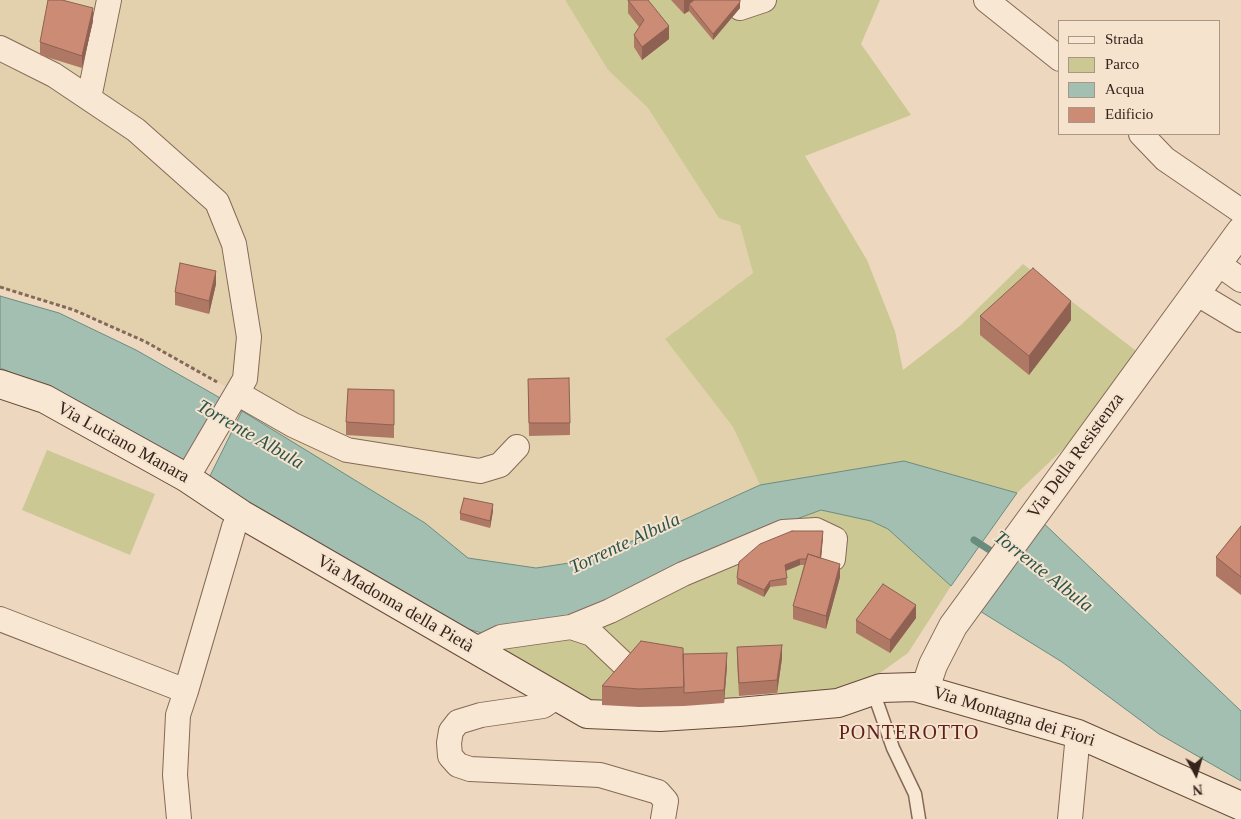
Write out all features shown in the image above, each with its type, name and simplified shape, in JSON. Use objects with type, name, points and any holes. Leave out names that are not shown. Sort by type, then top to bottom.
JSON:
[{"type":"main road","name":"Via Della Resistenza","points":[[925,689],[942,646],[969,603],[1241,231]]},
{"type":"main road","name":"Via Luciano Manara","points":[[0,384],[45,399],[194,467],[241,514]]},
{"type":"main road","name":"Via Madonna della Pietà","points":[[241,514],[555,698],[587,714],[660,717],[838,703],[873,691],[897,686],[925,689]]},
{"type":"main road","name":"Via Montagna dei Fiori","points":[[925,689],[1078,734],[1241,806]]},
{"type":"street","points":[[88,98],[109,0]]},
{"type":"street","points":[[740,8],[764,0]]},
{"type":"street","points":[[986,0],[1058,57]]},
{"type":"street","points":[[0,48],[54,75],[136,130],[217,202],[234,244],[250,337],[245,379],[194,467]]},
{"type":"street","points":[[1142,135],[1165,158],[1241,211]]},
{"type":"street","points":[[1217,264],[1241,280]]},
{"type":"street","points":[[1196,293],[1241,320]]},
{"type":"street","points":[[237,393],[292,425],[347,450],[480,471],[500,465],[517,447]]},
{"type":"street","points":[[179,819],[175,775],[178,715],[234,527],[241,514]]},
{"type":"street","points":[[474,650],[501,637],[571,627],[610,611],[683,574],[784,532],[816,530],[835,539],[833,559]]},
{"type":"street","points":[[0,619],[186,691]]},
{"type":"street","points":[[571,627],[592,634],[631,671]]},
{"type":"street","points":[[555,698],[543,706],[475,716],[458,722],[451,731],[449,743],[450,756],[458,765],[470,769],[600,775],[658,792],[666,801],[662,819]]},
{"type":"street","points":[[1070,819],[1078,734]]},
{"type":"lane","points":[[873,691],[893,748],[915,794],[919,819]]},
{"type":"path","points":[[0,287],[74,310],[146,342],[237,393]]},
{"type":"shaded area","points":[[0,0],[565,0],[608,70],[648,108],[740,225],[753,273],[665,339],[733,427],[760,485],[659,531],[576,562],[536,568],[468,558],[425,523],[242,411],[237,393],[146,342],[74,310],[0,288]]},
{"type":"green space","points":[[565,0],[880,0],[861,44],[911,115],[805,156],[867,260],[895,331],[903,370],[961,325],[1023,264],[1148,360],[1119,396],[1017,493],[904,461],[760,485],[733,427],[665,339],[753,273],[740,225],[719,218],[648,108],[608,70]]},
{"type":"green space","points":[[47,450],[155,494],[130,555],[22,510]]},
{"type":"green space","points":[[821,510],[871,521],[888,529],[951,586],[908,653],[838,703],[777,693],[739,696],[724,703],[602,705],[586,700],[542,676],[491,641]]},
{"type":"water","points":[[0,296],[59,313],[136,350],[222,399],[182,464],[65,395],[0,368]]},
{"type":"water","points":[[242,411],[425,523],[468,558],[536,568],[576,562],[659,531],[760,485],[904,461],[1017,493],[951,586],[888,529],[871,521],[821,510],[764,531],[576,620],[482,633],[461,627],[208,480]]},
{"type":"water","points":[[1037,517],[1241,711],[1241,781],[1159,734],[1062,662],[975,608]]},
{"type":"building","points":[[48,0],[62,0],[93,8],[82,56],[40,42]]},
{"type":"building","points":[[628,0],[648,0],[669,26],[642,47],[634,35],[644,20]]},
{"type":"building","points":[[694,0],[740,0],[740,2],[713,34],[689,4]]},
{"type":"building","points":[[180,263],[216,271],[209,301],[175,292]]},
{"type":"building","points":[[1033,268],[1071,301],[1029,356],[980,316]]},
{"type":"building","points":[[569,378],[570,423],[529,423],[528,379]]},
{"type":"building","points":[[348,389],[394,390],[394,425],[346,422]]},
{"type":"building","points":[[464,498],[493,504],[490,521],[460,513]]},
{"type":"building","points":[[1241,526],[1241,577],[1216,557]]},
{"type":"building","points":[[792,531],[823,531],[820,558],[808,554],[806,559],[800,559],[785,565],[787,578],[770,581],[764,590],[737,578],[739,562],[760,544]]},
{"type":"building","points":[[808,554],[840,564],[826,616],[793,606]]},
{"type":"building","points":[[883,584],[916,605],[890,640],[856,620]]},
{"type":"building","points":[[641,641],[683,648],[684,687],[639,689],[602,686]]},
{"type":"building","points":[[782,645],[777,680],[739,683],[737,647]]},
{"type":"building","points":[[727,653],[724,690],[684,693],[683,654]]},
{"type":"waterway","name":"Torrente Albula","points":[[974,540],[999,556]]},
{"type":"district","name":"PONTEROTTO","points":[[909,734]]}]
